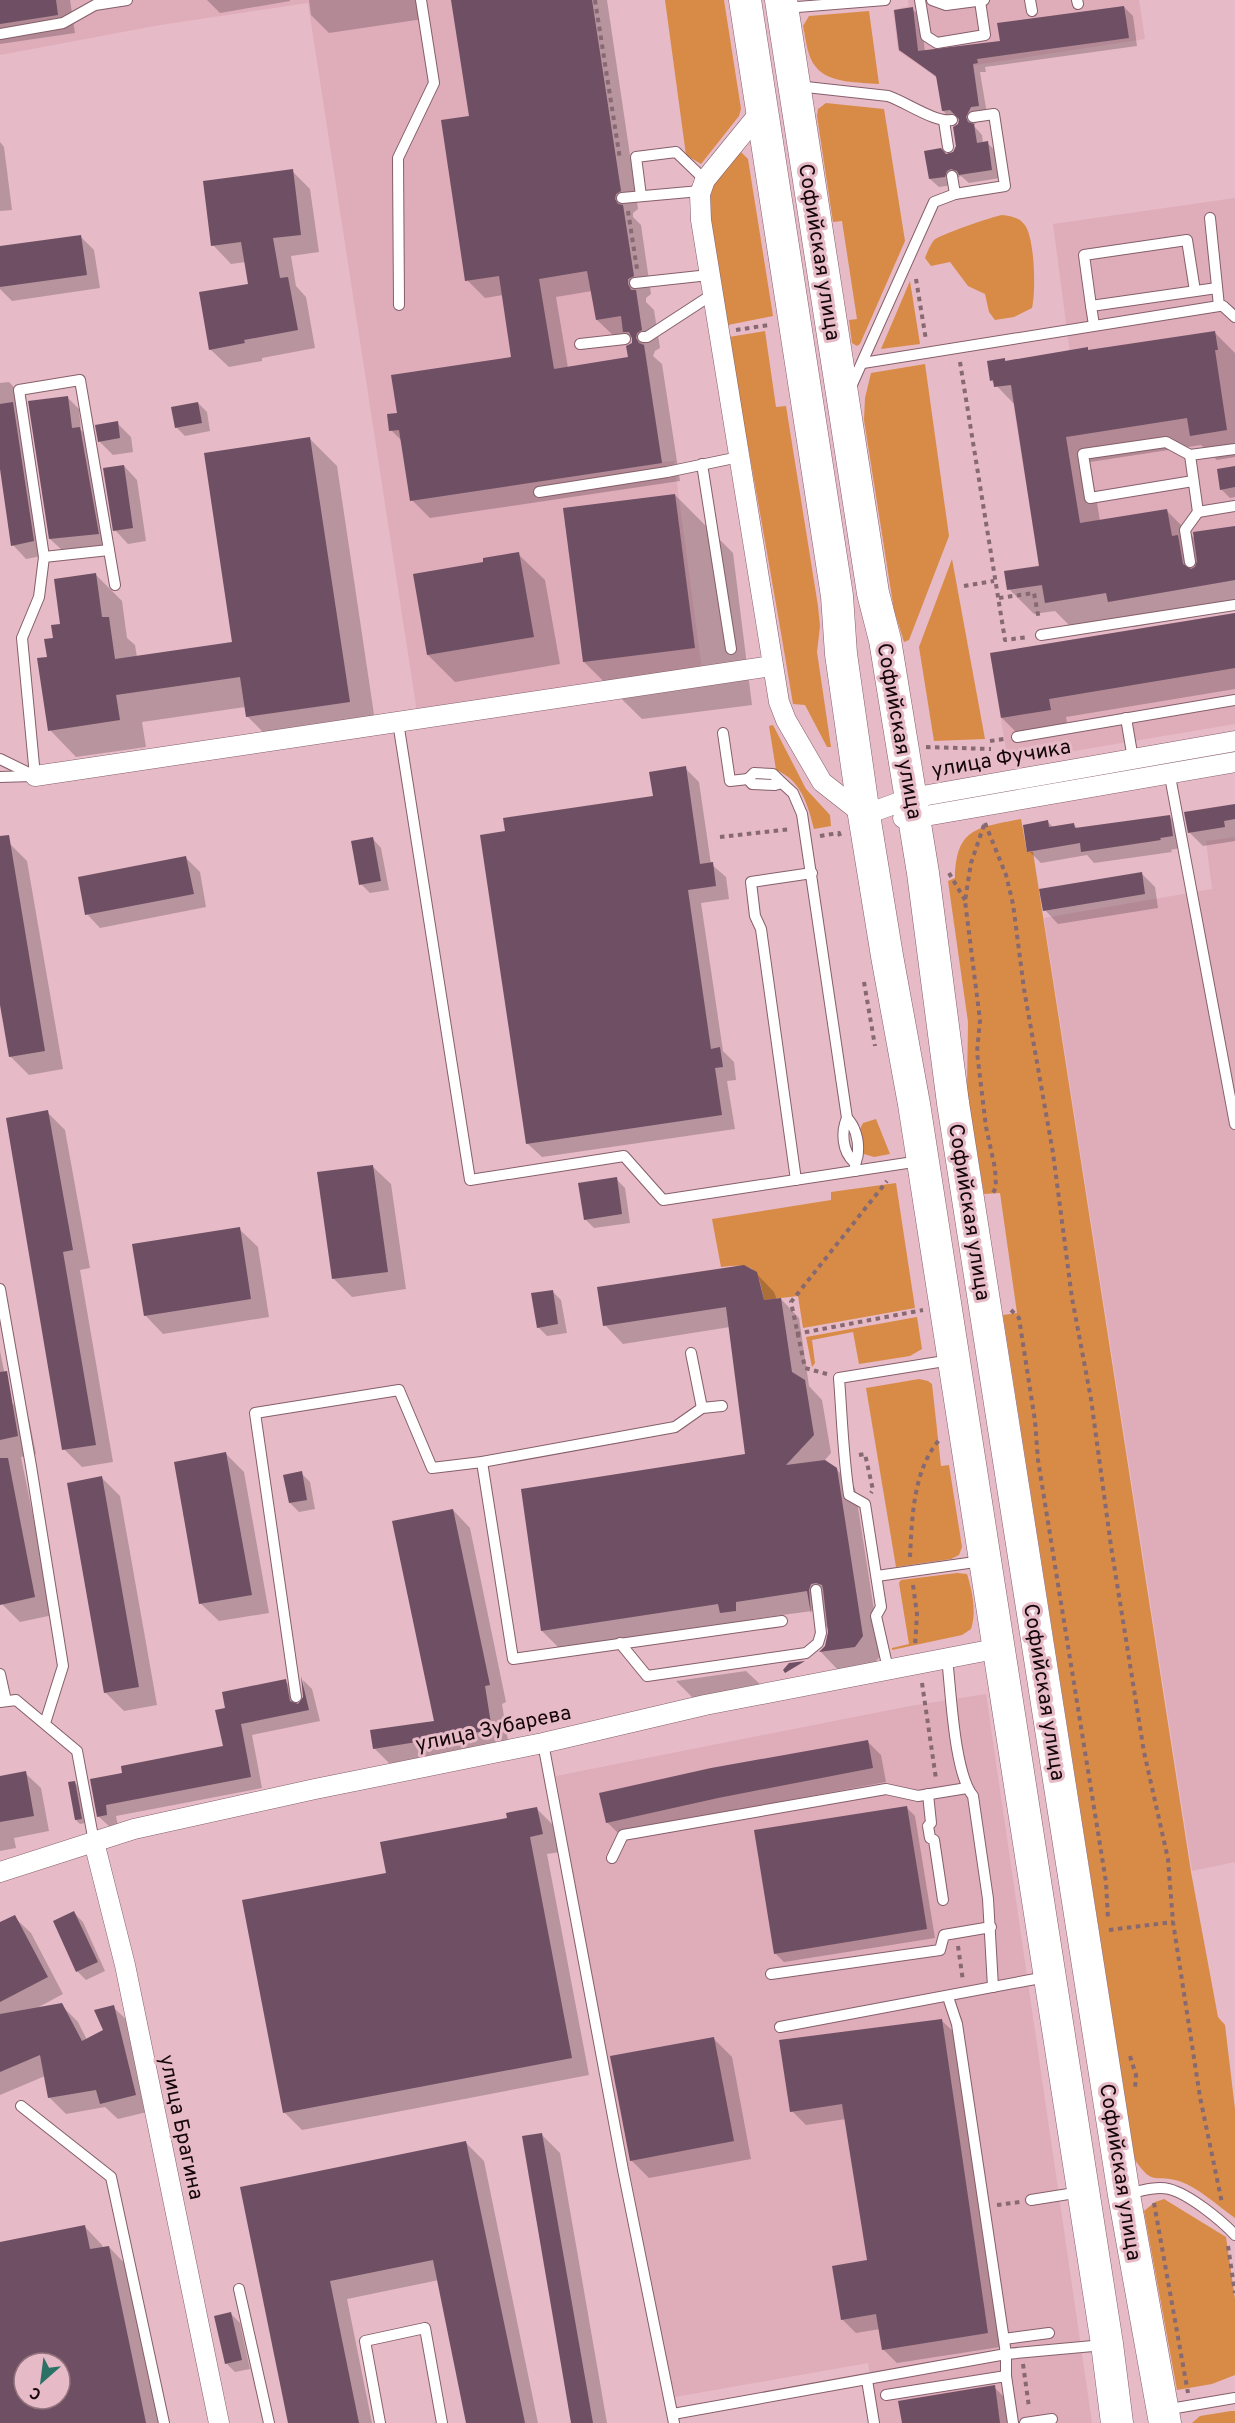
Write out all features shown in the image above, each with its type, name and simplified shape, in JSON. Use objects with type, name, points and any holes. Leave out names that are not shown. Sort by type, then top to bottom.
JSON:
[{"type":"main road","name":"Софийская улица","points":[[745,0],[837,596],[841,654],[912,1163],[953,1359],[986,1561],[1107,2344],[1117,2423]]},
{"type":"main road","name":"Софийская улица","points":[[782,4],[873,593],[885,640],[912,808],[953,1103],[1172,2410]]},
{"type":"street","points":[[762,110],[703,185],[700,220],[779,702],[822,782],[864,815]]},
{"type":"street","points":[[35,776],[772,666]]},
{"type":"street","name":"улица Фучика","points":[[912,808],[1133,759],[1235,741]]},
{"type":"street","name":"улица Фучика","points":[[864,815],[1235,762]]},
{"type":"street","name":"улица Зубарева","points":[[0,1872],[157,1824],[543,1743],[705,1705],[1000,1648]]},
{"type":"street","name":"улица Брагина","points":[[94,1842],[125,1965],[219,2423]]},
{"type":"lane","points":[[0,34],[63,23],[95,5],[127,0]]},
{"type":"lane","points":[[399,305],[398,158],[434,83],[421,0]]},
{"type":"lane","points":[[782,4],[885,0]]},
{"type":"lane","points":[[920,0],[926,36],[937,43],[985,35],[982,0],[946,5],[932,0]]},
{"type":"lane","points":[[794,85],[888,96],[948,121],[948,147]]},
{"type":"lane","points":[[843,403],[912,255],[934,202],[955,194],[1005,186],[994,114],[973,117]]},
{"type":"lane","points":[[622,198],[641,196],[703,185],[676,152],[636,157],[641,196]]},
{"type":"lane","points":[[952,176],[955,194]]},
{"type":"lane","points":[[1210,218],[1219,306]]},
{"type":"lane","points":[[1094,326],[1084,255],[1187,240],[1195,291]]},
{"type":"lane","points":[[635,283],[709,275]]},
{"type":"lane","points":[[1091,306],[1217,288]]},
{"type":"lane","points":[[643,337],[647,337],[713,294]]},
{"type":"lane","points":[[863,363],[1219,306],[1223,306],[1235,317]]},
{"type":"lane","points":[[580,344],[625,339]]},
{"type":"lane","points":[[35,776],[22,638],[39,597],[44,557],[20,390],[80,380],[115,585]]},
{"type":"lane","points":[[1193,481],[1090,498],[1083,454],[1166,442],[1190,455],[1235,449]]},
{"type":"lane","points":[[1190,455],[1198,512]]},
{"type":"lane","points":[[539,492],[667,472],[739,457]]},
{"type":"lane","points":[[702,464],[731,649]]},
{"type":"lane","points":[[1190,562],[1185,530],[1198,512],[1235,506]]},
{"type":"lane","points":[[44,557],[109,550]]},
{"type":"lane","points":[[1041,635],[1235,605]]},
{"type":"lane","points":[[1017,737],[1235,700]]},
{"type":"lane","points":[[1126,718],[1133,759]]},
{"type":"lane","points":[[398,722],[471,1180],[624,1156],[663,1200],[796,1180],[854,1166],[912,1163]]},
{"type":"lane","points":[[723,733],[730,781],[748,780],[760,786],[782,783],[788,786],[798,802],[812,873],[847,1118],[854,1125],[858,1153],[854,1166]]},
{"type":"lane","points":[[1166,753],[1235,1124]]},
{"type":"lane","points":[[0,759],[35,776]]},
{"type":"lane","points":[[0,777],[35,776]]},
{"type":"lane","points":[[796,1180],[760,929],[755,916],[751,882],[812,873]]},
{"type":"lane","points":[[0,1289],[63,1666],[46,1720]]},
{"type":"lane","points":[[691,1353],[702,1408]]},
{"type":"lane","points":[[888,1669],[876,1616],[881,1607],[865,1504],[849,1496],[843,1457],[844,1441],[839,1378],[953,1359]]},
{"type":"lane","points":[[296,1697],[255,1413],[399,1390],[432,1468],[482,1462],[675,1427],[702,1408],[722,1406]]},
{"type":"lane","points":[[482,1462],[513,1659],[782,1621]]},
{"type":"lane","points":[[877,1576],[986,1561]]},
{"type":"lane","points":[[620,1643],[647,1676],[806,1653],[818,1643],[821,1633],[816,1590]]},
{"type":"lane","points":[[947,1658],[959,1756],[967,1788],[973,1796],[991,1927],[990,1973],[993,1987]]},
{"type":"lane","points":[[0,1674],[3,1701],[16,1700],[77,1751],[94,1842]]},
{"type":"lane","points":[[543,1743],[623,2170],[674,2419],[1006,2354],[1107,2344]]},
{"type":"lane","points":[[612,1858],[623,1835],[886,1789],[918,1796],[967,1788]]},
{"type":"lane","points":[[928,1794],[931,1823],[928,1827],[930,1838],[934,1840],[943,1900]]},
{"type":"lane","points":[[771,1974],[940,1950],[945,1935],[991,1927]]},
{"type":"lane","points":[[780,2027],[1049,1976]]},
{"type":"lane","points":[[948,1996],[957,2024],[985,2207],[1006,2354],[1006,2376],[1013,2423]]},
{"type":"lane","points":[[21,2106],[111,2177],[164,2423]]},
{"type":"lane","points":[[1137,2192],[1168,2189],[1183,2195],[1225,2224],[1235,2235]]},
{"type":"lane","points":[[1031,2200],[1083,2192]]},
{"type":"lane","points":[[239,2289],[269,2423]]},
{"type":"lane","points":[[381,2423],[365,2341],[424,2328],[442,2423]]},
{"type":"lane","points":[[1004,2339],[1049,2333]]},
{"type":"lane","points":[[886,2395],[1006,2376]]},
{"type":"lane","points":[[867,2380],[874,2423]]},
{"type":"lane","points":[[1172,2410],[1235,2398]]},
{"type":"lane","points":[[1025,2423],[1052,2419]]},
{"type":"path","points":[[912,255],[928,353]]},
{"type":"path","points":[[719,333],[769,325],[771,336]]},
{"type":"path","points":[[958,347],[1005,640],[1041,635],[1034,593],[999,598]]},
{"type":"path","points":[[964,586],[994,581]]},
{"type":"path","points":[[925,747],[991,749]]},
{"type":"path","points":[[993,1194],[996,1186],[995,1168],[986,1127],[977,1052],[980,1020],[965,901],[971,863],[985,822],[1006,875],[1013,904],[1024,989],[1053,1153],[1072,1298],[1091,1399],[1102,1490],[1144,1752],[1168,1859],[1173,1922],[1200,2097],[1225,2224],[1235,2293]]},
{"type":"path","points":[[720,837],[795,828],[814,837],[838,833],[842,840]]},
{"type":"path","points":[[947,869],[965,901]]},
{"type":"path","points":[[863,979],[876,1049]]},
{"type":"path","points":[[839,1378],[805,1368],[791,1302],[912,1163]]},
{"type":"path","points":[[796,1334],[924,1310]]},
{"type":"path","points":[[1011,1311],[1019,1318],[1035,1421],[1038,1461],[1106,1882],[1109,1940]]},
{"type":"path","points":[[910,1567],[910,1540],[916,1494],[920,1479],[936,1444]]},
{"type":"path","points":[[843,1457],[865,1454],[873,1490],[865,1504]]},
{"type":"path","points":[[912,1578],[917,1614],[914,1643],[919,1663]]},
{"type":"path","points":[[1109,1930],[1173,1922]]},
{"type":"path","points":[[1129,2055],[1136,2075],[1134,2097]]},
{"type":"path","points":[[1137,2192],[1172,2410]]},
{"type":"path","points":[[985,2207],[1031,2200]]},
{"type":"shaded area","points":[[0,0],[592,0],[662,462],[674,461],[702,670],[417,712],[308,3],[160,25],[0,55]]},
{"type":"shaded area","points":[[665,0],[724,0],[741,109],[739,116],[701,164],[686,155]]},
{"type":"shaded area","points":[[908,0],[1139,0],[1145,39],[929,72],[898,51],[893,10],[909,6]]},
{"type":"shaded area","points":[[869,11],[879,84],[845,81],[822,73],[813,63],[807,48],[803,26],[809,16]]},
{"type":"shaded area","points":[[826,103],[884,109],[905,241],[860,344],[857,346],[852,343],[849,320],[857,319],[842,221],[833,222],[817,116],[818,109]]},
{"type":"shaded area","points":[[741,152],[748,159],[773,316],[728,325],[709,206],[712,190],[719,176]]},
{"type":"shaded area","points":[[1235,198],[1235,580],[1108,602],[1104,576],[1088,579],[1091,596],[1045,603],[1041,585],[1004,571],[1039,565],[1011,390],[1058,382],[1070,353],[1053,224]]},
{"type":"shaded area","points":[[1002,215],[1019,220],[1028,230],[1034,264],[1034,290],[1032,308],[1014,317],[995,320],[989,312],[985,294],[968,286],[950,262],[931,266],[925,258],[934,240]]},
{"type":"shaded area","points":[[910,281],[920,344],[881,349]]},
{"type":"shaded area","points":[[765,331],[776,407],[786,406],[818,606],[820,626],[817,652],[831,747],[827,747],[805,705],[793,704],[729,337]]},
{"type":"shaded area","points":[[925,364],[949,536],[909,640],[904,642],[894,610],[864,420],[865,398],[871,373]]},
{"type":"shaded area","points":[[952,559],[985,739],[934,741],[919,647]]},
{"type":"shaded area","points":[[1235,613],[1235,724],[1008,762],[990,653]]},
{"type":"shaded area","points":[[773,725],[806,789],[830,815],[831,826],[814,829],[802,794],[792,780],[776,770],[769,726]]},
{"type":"shaded area","points":[[1021,819],[1027,852],[1033,852],[1191,1872],[1218,2017],[1225,2025],[1235,2109],[1235,2218],[1186,2184],[1171,2179],[1151,2177],[1135,2160],[1003,1315],[1017,1313],[1000,1193],[984,1194],[967,1090],[968,1022],[948,881],[955,878],[956,861],[960,849],[965,839],[972,833],[981,828]]},
{"type":"shaded area","points":[[1235,837],[1235,1862],[1192,1871],[1044,918],[1212,889],[1206,841]]},
{"type":"shaded area","points":[[876,1119],[890,1154],[874,1157],[864,1154],[858,1133],[863,1123]]},
{"type":"shaded area","points":[[896,1183],[915,1308],[803,1328],[798,1296],[764,1300],[760,1281],[753,1270],[741,1266],[721,1267],[712,1219],[831,1200],[831,1192]]},
{"type":"shaded area","points":[[917,1317],[922,1349],[910,1356],[859,1364],[853,1332],[812,1340],[815,1363],[812,1367],[806,1337]]},
{"type":"shaded area","points":[[919,1379],[932,1384],[941,1466],[949,1465],[962,1547],[959,1555],[951,1559],[896,1567],[866,1388]]},
{"type":"shaded area","points":[[957,1573],[967,1574],[971,1587],[974,1609],[971,1629],[962,1635],[892,1650],[892,1648],[909,1644],[899,1583],[901,1580]]},
{"type":"shaded area","points":[[986,1694],[1092,2423],[877,2423],[868,2363],[675,2397],[603,2042],[556,1776],[910,1706]]},
{"type":"shaded area","points":[[1164,2199],[1226,2237],[1235,2299],[1235,2375],[1212,2384],[1177,2390],[1144,2211],[1155,2202]]},
{"type":"shaded area","points":[[1235,2411],[1235,2423],[1192,2423],[1200,2416]]},
{"type":"building","points":[[0,0],[56,0],[58,15],[0,24]]},
{"type":"building","points":[[451,0],[592,0],[621,191],[616,194],[615,199],[618,204],[623,205],[634,276],[628,279],[628,284],[631,290],[636,290],[642,330],[637,333],[636,338],[644,345],[662,463],[410,501],[399,430],[389,431],[387,414],[397,413],[391,375],[511,357],[499,276],[465,281],[441,120],[469,116]],"holes":[[[587,271],[596,320],[621,316],[623,332],[629,332],[632,338],[632,343],[626,346],[628,357],[554,369],[539,279]]]},
{"type":"building","points":[[1124,6],[1129,38],[977,59],[978,63],[973,64],[979,106],[971,107],[966,117],[968,122],[974,124],[977,143],[988,141],[992,170],[959,175],[957,171],[951,169],[947,171],[945,177],[929,179],[924,151],[941,148],[946,154],[953,152],[956,146],[953,127],[958,124],[959,119],[950,110],[942,111],[936,76],[899,50],[894,10],[913,7],[918,51],[1000,41],[997,23]]},
{"type":"building","points":[[293,169],[301,235],[273,238],[280,278],[288,277],[298,330],[244,340],[245,343],[209,350],[199,292],[248,284],[241,242],[211,246],[203,181]]},
{"type":"building","points":[[81,235],[87,275],[0,287],[0,246]]},
{"type":"building","points":[[1215,331],[1218,350],[1215,350],[1227,430],[1190,436],[1187,418],[1066,437],[1080,523],[1167,509],[1172,536],[1178,535],[1183,564],[1191,569],[1195,567],[1197,561],[1193,532],[1235,526],[1235,580],[1108,602],[1106,593],[1045,603],[1042,585],[1007,590],[1004,571],[1039,566],[1011,385],[994,387],[993,380],[990,381],[987,361],[1005,358],[1005,361],[1088,347],[1088,350]]},
{"type":"building","points":[[68,396],[72,428],[80,427],[99,534],[49,539],[28,401]]},
{"type":"building","points":[[13,402],[34,541],[11,546],[0,469],[0,404]]},
{"type":"building","points":[[198,402],[202,423],[175,428],[171,407]]},
{"type":"building","points":[[118,421],[120,438],[98,442],[95,425]]},
{"type":"building","points":[[310,437],[350,702],[246,717],[240,677],[116,695],[120,720],[48,731],[37,658],[47,657],[44,639],[53,638],[51,625],[60,624],[54,579],[96,573],[102,617],[109,617],[115,659],[232,642],[204,453]]},
{"type":"building","points":[[124,465],[133,528],[113,531],[103,468]]},
{"type":"building","points":[[1235,466],[1235,487],[1220,490],[1217,469]]},
{"type":"building","points":[[675,494],[695,648],[583,662],[563,508]]},
{"type":"building","points":[[519,552],[534,637],[427,655],[413,574],[483,562],[483,558]]},
{"type":"building","points":[[1235,613],[1235,668],[1049,699],[1051,710],[1001,718],[990,653]]},
{"type":"building","points":[[686,766],[700,864],[713,862],[716,886],[688,890],[711,1049],[720,1047],[723,1067],[715,1068],[722,1115],[526,1144],[480,835],[505,831],[503,818],[653,796],[649,772]]},
{"type":"building","points":[[1235,804],[1235,819],[1224,821],[1225,827],[1188,833],[1184,812]]},
{"type":"building","points":[[1170,815],[1173,836],[1160,838],[1161,840],[1081,852],[1080,843],[1027,852],[1023,825],[1048,820],[1049,827],[1074,823],[1075,828]]},
{"type":"building","points":[[9,835],[45,1051],[9,1057],[0,1005],[0,836]]},
{"type":"building","points":[[373,837],[381,881],[359,885],[351,841]]},
{"type":"building","points":[[186,856],[194,894],[85,915],[78,877]]},
{"type":"building","points":[[1142,872],[1145,894],[1043,911],[1039,889]]},
{"type":"building","points":[[48,1110],[73,1250],[63,1252],[96,1445],[62,1450],[6,1118]]},
{"type":"building","points":[[373,1165],[388,1272],[332,1279],[317,1172]]},
{"type":"building","points":[[617,1177],[622,1214],[584,1220],[578,1183]]},
{"type":"building","points":[[240,1227],[251,1299],[144,1316],[132,1244]]},
{"type":"building","points":[[744,1265],[757,1272],[764,1300],[781,1298],[792,1372],[805,1380],[814,1435],[786,1465],[825,1460],[837,1468],[863,1636],[855,1647],[819,1652],[825,1646],[828,1632],[823,1589],[822,1585],[816,1583],[811,1584],[809,1590],[811,1614],[807,1591],[736,1602],[736,1611],[720,1613],[718,1604],[541,1631],[521,1489],[745,1454],[726,1307],[603,1326],[597,1287]]},
{"type":"building","points":[[553,1290],[558,1324],[537,1328],[531,1293]]},
{"type":"building","points":[[7,1371],[18,1436],[0,1440],[0,1372]]},
{"type":"building","points":[[226,1452],[252,1595],[199,1604],[174,1462]]},
{"type":"building","points":[[0,1458],[8,1458],[35,1597],[0,1605]]},
{"type":"building","points":[[302,1471],[307,1500],[289,1503],[283,1475]]},
{"type":"building","points":[[102,1476],[139,1687],[104,1693],[67,1483]]},
{"type":"building","points":[[453,1509],[490,1685],[485,1686],[492,1730],[373,1749],[370,1730],[434,1721],[392,1521]]},
{"type":"building","points":[[805,1661],[785,1673],[783,1670],[789,1663]]},
{"type":"building","points":[[301,1676],[309,1710],[241,1724],[251,1777],[106,1805],[107,1815],[97,1817],[90,1779],[122,1773],[121,1766],[223,1746],[215,1710],[225,1708],[222,1692],[286,1679],[290,1701],[298,1704],[303,1697]]},
{"type":"building","points":[[868,1740],[873,1768],[718,1798],[606,1823],[599,1793],[711,1768]]},
{"type":"building","points":[[26,1771],[34,1816],[0,1822],[0,1776]]},
{"type":"building","points":[[75,1781],[82,1819],[75,1820],[68,1782]]},
{"type":"building","points":[[907,1806],[927,1929],[774,1954],[754,1830]]},
{"type":"building","points":[[537,1807],[543,1834],[530,1837],[572,2058],[283,2113],[242,1900],[386,1873],[380,1842],[507,1818],[506,1813]]},
{"type":"building","points":[[74,1911],[98,1962],[76,1972],[53,1921]]},
{"type":"building","points":[[15,1915],[48,1977],[0,2002],[0,1922]]},
{"type":"building","points":[[62,2003],[82,2041],[103,2030],[94,2010],[114,2005],[136,2095],[100,2104],[96,2090],[48,2098],[40,2055],[0,2072],[0,2014]]},
{"type":"building","points":[[942,2019],[988,2333],[882,2350],[876,2314],[841,2320],[832,2266],[867,2260],[842,2104],[790,2112],[779,2040]]},
{"type":"building","points":[[714,2037],[734,2141],[630,2161],[610,2056]]},
{"type":"building","points":[[542,2133],[593,2423],[571,2423],[522,2136]]},
{"type":"building","points":[[466,2141],[525,2423],[466,2423],[433,2260],[330,2281],[359,2423],[288,2423],[240,2187]]},
{"type":"building","points":[[85,2225],[90,2249],[109,2246],[146,2423],[0,2423],[0,2242]]},
{"type":"building","points":[[231,2312],[242,2360],[225,2364],[214,2316]]},
{"type":"building","points":[[995,2385],[1000,2423],[902,2423],[898,2401]]}]
